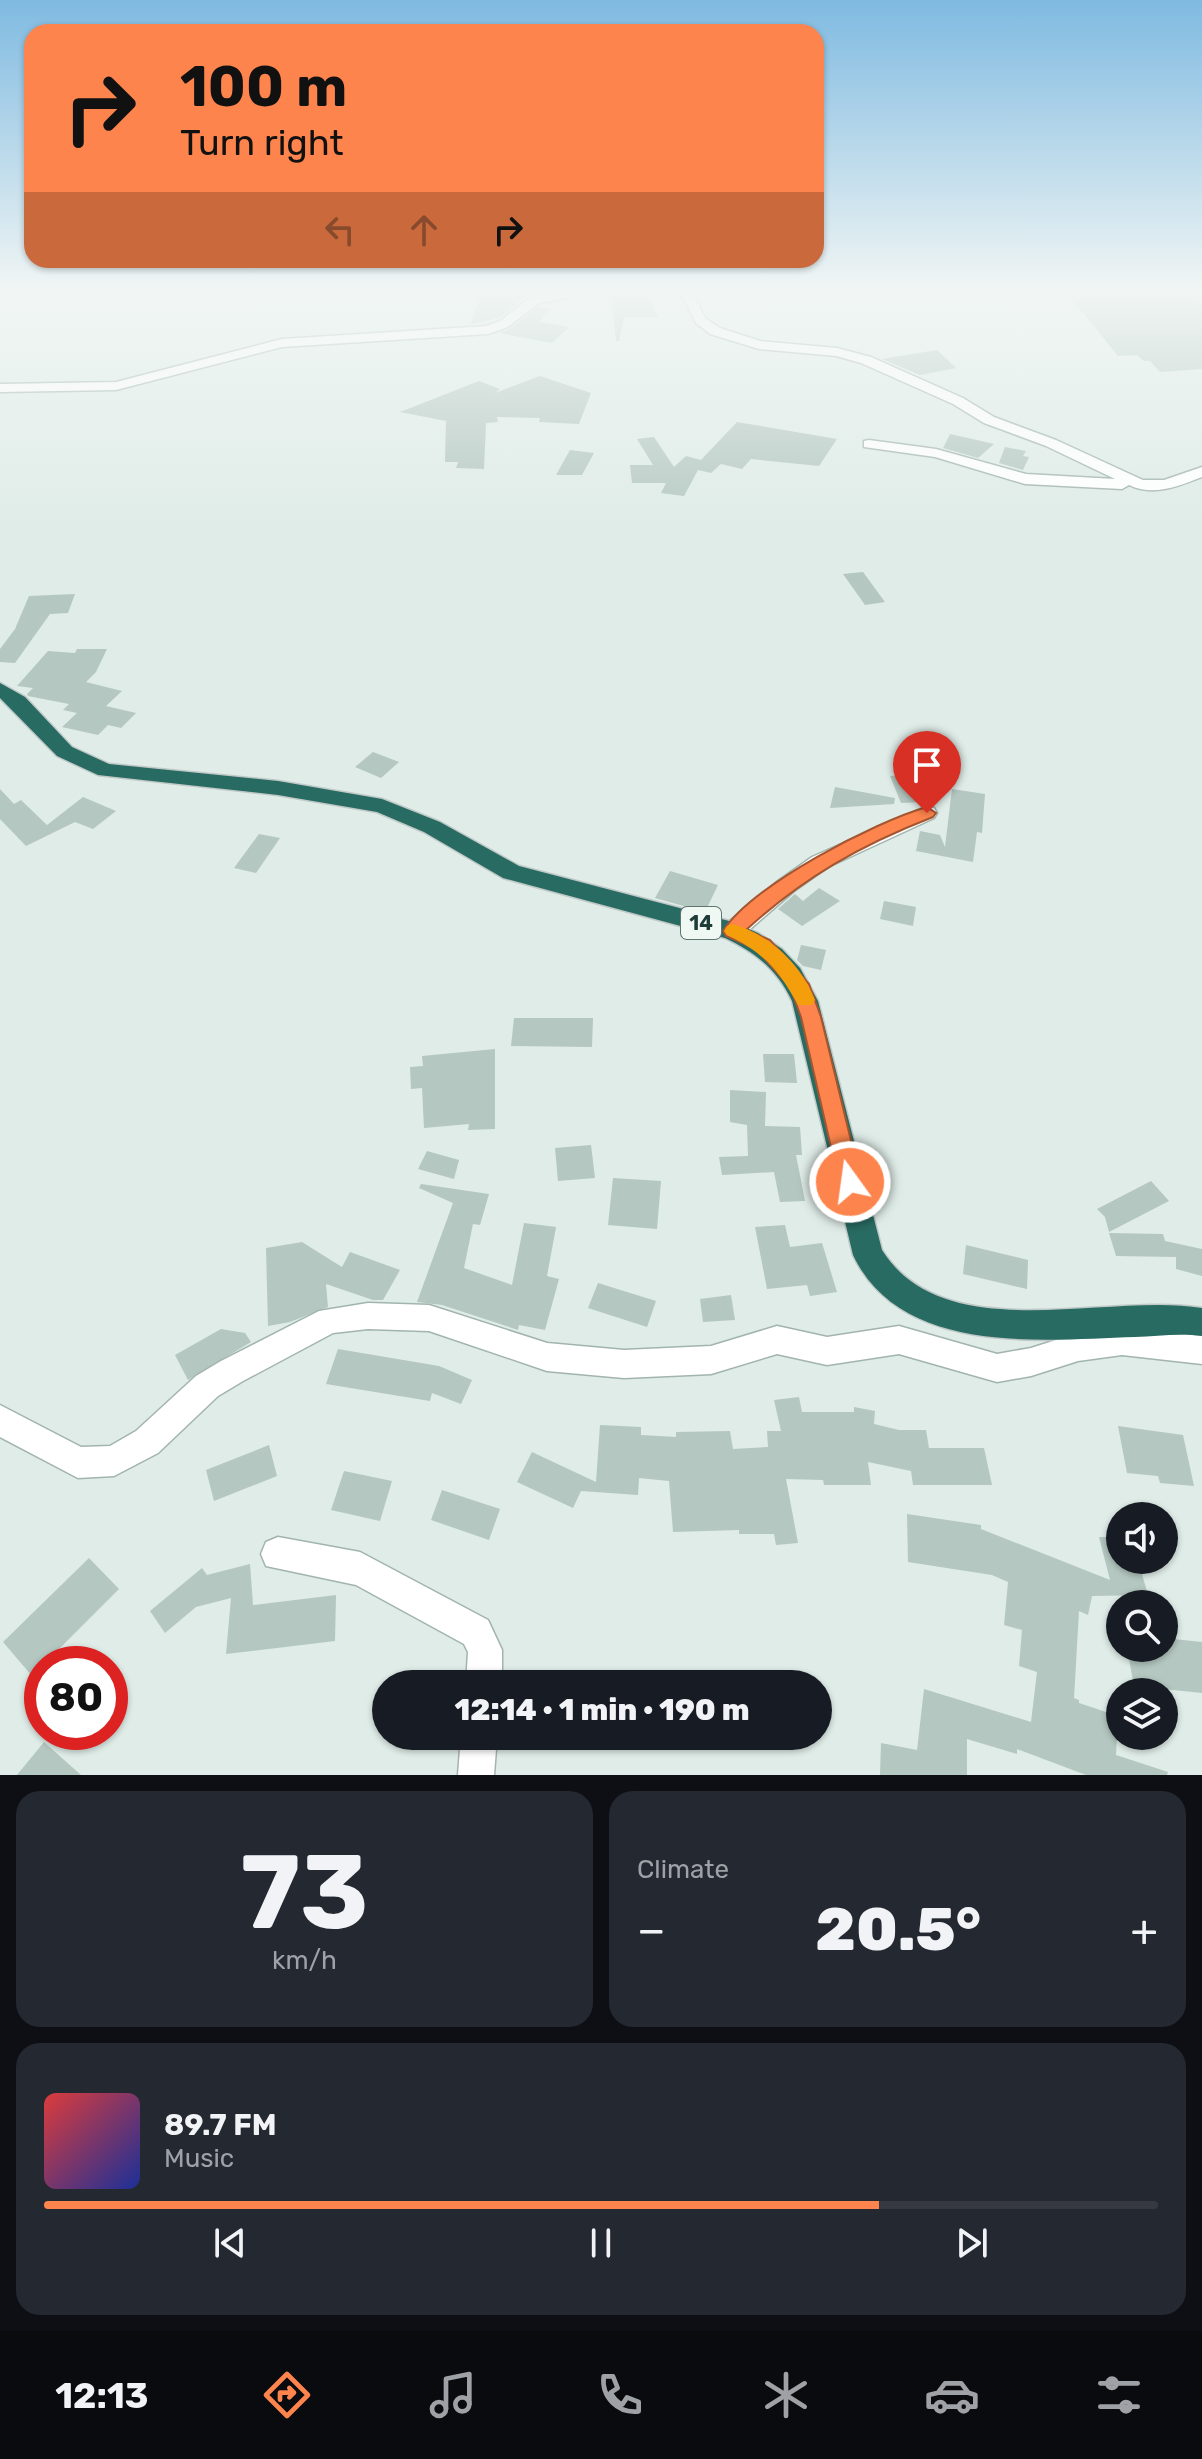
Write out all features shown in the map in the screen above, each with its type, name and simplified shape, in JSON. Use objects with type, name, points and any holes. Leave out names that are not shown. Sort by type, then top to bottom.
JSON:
[{"type":"highway","name":"14","points":[[0,689],[22,702],[61,748],[82,762],[106,770],[278,788],[382,806],[432,827],[511,872],[733,931],[763,945],[799,984],[811,1017],[868,1255],[886,1282],[913,1299],[945,1313],[982,1321],[1017,1325],[1202,1322]]},
{"type":"street","points":[[0,388],[116,386],[171,372]]},
{"type":"street","points":[[893,372],[958,401],[989,420],[1051,443],[1147,487]]},
{"type":"street","points":[[869,444],[936,453],[1025,479],[1147,487],[1166,485],[1202,472]]},
{"type":"street","points":[[733,931],[769,899],[822,861],[881,831],[927,813]]},
{"type":"street","points":[[0,1420],[78,1463],[114,1461],[147,1442],[207,1386],[232,1371],[329,1320],[368,1316],[429,1318],[547,1357],[624,1364],[711,1360],[777,1340],[827,1351],[899,1340],[997,1368],[1031,1362],[1078,1347],[1122,1341],[1202,1350]]},
{"type":"street","points":[[278,1554],[360,1569],[476,1632],[485,1650],[484,1670]]},
{"type":"street","points":[[476,1775],[478,1750]]},
{"type":"building","points":[[540,376],[591,393],[579,424],[539,422],[540,418],[497,417],[498,422],[486,423],[484,469],[456,468],[458,462],[445,462],[446,421],[400,412],[479,381],[500,389],[495,393]]},
{"type":"building","points":[[737,422],[837,439],[819,466],[751,459],[742,469],[721,464],[711,473],[698,470],[684,496],[661,493],[666,483],[632,483],[630,465],[653,465],[637,439],[654,437],[674,467],[686,456],[701,460]]},
{"type":"building","points":[[950,434],[994,444],[978,458],[943,448]]},
{"type":"building","points":[[1005,447],[1026,451],[1023,456],[1029,457],[1023,470],[999,463]]},
{"type":"building","points":[[570,450],[594,453],[582,475],[556,475]]},
{"type":"building","points":[[863,572],[885,602],[865,605],[843,574]]},
{"type":"building","points":[[75,594],[68,613],[50,614],[15,663],[0,662],[0,649],[15,629],[29,596]]},
{"type":"building","points":[[77,649],[107,649],[96,672],[86,682],[122,691],[106,706],[136,713],[121,728],[108,725],[98,735],[62,727],[77,713],[63,710],[69,704],[28,696],[33,688],[17,686],[48,651],[75,653]]},
{"type":"building","points":[[939,744],[950,770],[918,772],[907,746]]},
{"type":"building","points":[[373,752],[399,762],[381,778],[355,767]]},
{"type":"building","points":[[914,774],[926,802],[901,803],[890,776]]},
{"type":"building","points":[[835,787],[895,798],[894,804],[830,808]]},
{"type":"building","points":[[0,789],[14,804],[21,800],[47,825],[83,797],[116,811],[93,829],[75,822],[26,846],[0,819]]},
{"type":"building","points":[[952,789],[985,794],[982,833],[977,832],[973,862],[916,851],[920,831],[940,835],[945,847]]},
{"type":"building","points":[[259,834],[280,838],[256,873],[234,868]]},
{"type":"building","points":[[670,871],[718,885],[705,912],[655,898]]},
{"type":"building","points":[[819,888],[840,901],[802,926],[778,909],[795,894],[803,901]]},
{"type":"building","points":[[884,901],[916,907],[913,926],[880,919]]},
{"type":"building","points":[[801,945],[826,950],[821,970],[803,966],[797,960]]},
{"type":"building","points":[[514,1018],[593,1018],[592,1047],[511,1046]]},
{"type":"building","points":[[495,1049],[495,1129],[468,1130],[469,1124],[424,1128],[422,1088],[411,1089],[410,1067],[423,1066],[422,1056]]},
{"type":"building","points":[[763,1054],[794,1054],[797,1083],[765,1082]]},
{"type":"building","points":[[730,1090],[766,1092],[765,1126],[800,1127],[802,1155],[796,1155],[805,1201],[780,1202],[774,1172],[722,1175],[719,1157],[748,1156],[747,1125],[730,1122]]},
{"type":"building","points":[[591,1145],[595,1178],[558,1181],[555,1148]]},
{"type":"building","points":[[427,1151],[459,1160],[454,1179],[418,1169]]},
{"type":"building","points":[[613,1178],[661,1181],[657,1229],[608,1225]]},
{"type":"building","points":[[1151,1181],[1169,1201],[1109,1232],[1105,1217],[1097,1209]]},
{"type":"building","points":[[421,1184],[489,1194],[480,1225],[473,1224],[464,1268],[512,1285],[524,1223],[556,1227],[547,1276],[559,1279],[545,1330],[519,1325],[518,1330],[442,1305],[417,1302],[453,1203],[419,1188]]},
{"type":"building","points":[[785,1225],[790,1247],[822,1243],[837,1292],[810,1296],[807,1285],[767,1289],[755,1227]]},
{"type":"building","points":[[1109,1233],[1163,1234],[1165,1241],[1202,1249],[1202,1276],[1176,1269],[1176,1257],[1116,1256]]},
{"type":"building","points":[[302,1242],[342,1267],[350,1252],[400,1270],[383,1300],[373,1300],[326,1284],[328,1307],[290,1322],[268,1326],[266,1248]]},
{"type":"building","points":[[966,1245],[1028,1260],[1027,1289],[963,1274]]},
{"type":"building","points":[[598,1283],[656,1301],[647,1327],[588,1308]]},
{"type":"building","points":[[731,1295],[735,1320],[703,1322],[700,1299]]},
{"type":"building","points":[[221,1329],[245,1333],[251,1342],[188,1380],[175,1355]]},
{"type":"building","points":[[338,1349],[439,1366],[472,1380],[461,1404],[432,1393],[430,1401],[326,1384]]},
{"type":"building","points":[[799,1397],[802,1412],[854,1412],[854,1407],[875,1411],[874,1424],[899,1430],[926,1430],[929,1448],[984,1448],[992,1485],[913,1485],[911,1471],[868,1462],[871,1485],[824,1485],[823,1480],[786,1479],[798,1543],[776,1545],[774,1534],[739,1534],[739,1530],[673,1532],[669,1481],[639,1478],[638,1495],[581,1491],[573,1508],[517,1482],[532,1452],[596,1482],[600,1425],[641,1427],[641,1435],[676,1437],[676,1432],[730,1431],[733,1449],[768,1447],[767,1431],[781,1431],[774,1400]]},
{"type":"building","points":[[1118,1426],[1183,1435],[1194,1486],[1160,1483],[1158,1476],[1127,1473]]},
{"type":"building","points":[[269,1445],[277,1476],[214,1501],[206,1470]]},
{"type":"building","points":[[344,1471],[392,1481],[380,1521],[331,1510]]},
{"type":"building","points":[[442,1490],[500,1509],[489,1540],[431,1520]]},
{"type":"building","points":[[907,1514],[981,1525],[981,1529],[1110,1580],[1108,1574],[1142,1574],[1147,1590],[1106,1590],[1106,1596],[1092,1596],[1088,1615],[1079,1611],[1074,1698],[1079,1703],[1106,1712],[1106,1750],[1116,1750],[1116,1755],[1168,1772],[1167,1775],[1086,1775],[1017,1749],[1017,1754],[967,1739],[967,1775],[880,1775],[881,1743],[917,1750],[924,1689],[1031,1722],[1037,1672],[1019,1666],[1022,1630],[1004,1625],[1008,1582],[992,1575],[908,1562]]},
{"type":"building","points":[[1099,1537],[1106,1537],[1106,1564]]},
{"type":"building","points":[[89,1558],[119,1589],[62,1646],[24,1646],[24,1667],[3,1642]]},
{"type":"building","points":[[250,1564],[253,1605],[336,1595],[335,1641],[226,1654],[231,1598],[196,1607],[165,1633],[150,1611],[202,1568],[207,1575]]},
{"type":"building","points":[[1178,1639],[1202,1642],[1202,1693],[1178,1691],[1178,1678],[1133,1678],[1130,1662],[1178,1662]]},
{"type":"building","points":[[37,1750],[53,1750],[81,1775],[17,1775]]},
{"type":"slow traffic","points":[[733,931],[763,945],[799,984],[805,1000]]},
{"type":"route","points":[[850,1182],[811,1017],[799,984],[763,945],[733,931],[769,899],[822,861],[881,831],[927,813]]}]
